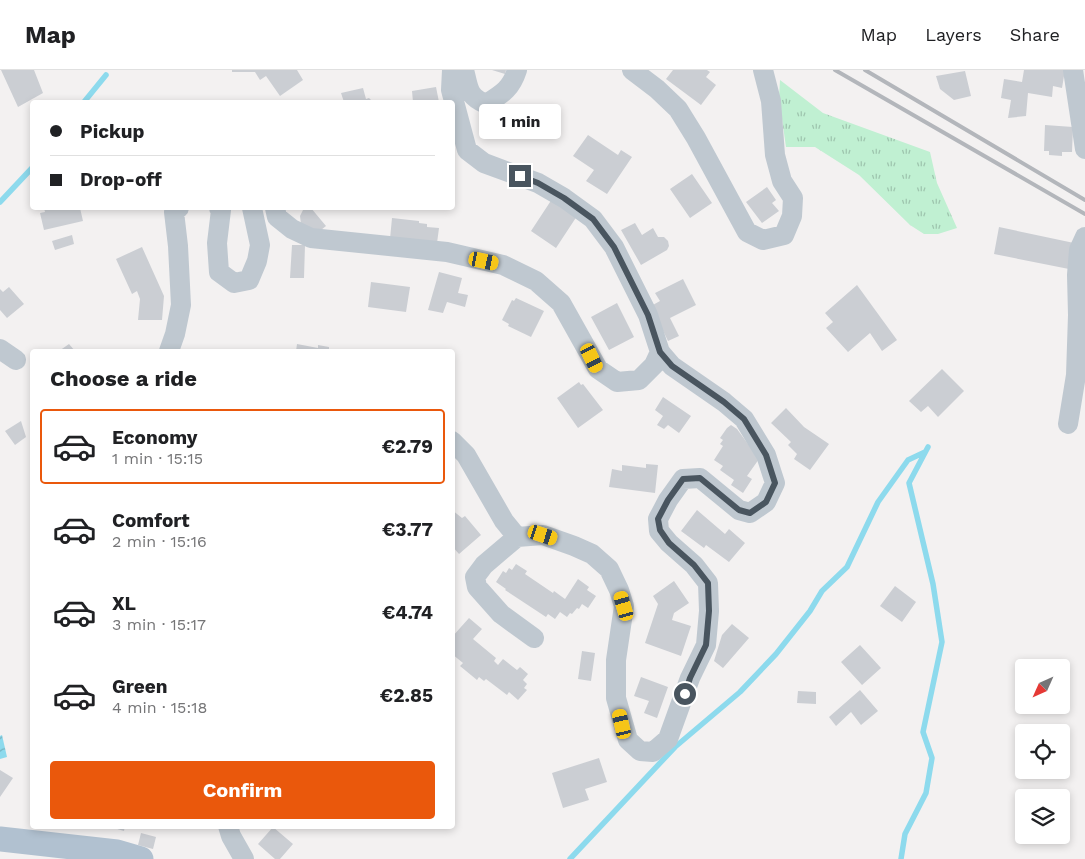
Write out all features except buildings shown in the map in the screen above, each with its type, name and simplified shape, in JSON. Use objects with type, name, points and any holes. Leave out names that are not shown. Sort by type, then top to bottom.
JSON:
[{"type":"main road","points":[[0,838],[117,852],[141,859]]},
{"type":"street","points":[[452,70],[451,90],[454,100]]},
{"type":"street","points":[[464,70],[469,90],[475,99],[486,104],[500,95],[513,82],[517,70]]},
{"type":"street","points":[[632,70],[657,89],[678,109],[696,138],[747,232],[763,240],[784,235],[792,216],[793,198],[782,182],[775,155],[770,101],[763,70]]},
{"type":"street","points":[[1072,70],[1085,149]]},
{"type":"street","points":[[455,105],[467,150],[484,163],[538,183],[564,198],[593,219],[614,247],[648,315],[660,352],[672,366],[724,402],[744,419],[766,455],[775,483],[766,502],[750,513],[739,510],[700,478],[683,479],[668,500],[658,519],[660,530],[669,543],[694,565],[708,583],[709,611],[706,645],[690,678],[668,739],[654,752],[640,752],[628,740],[622,724],[616,698],[616,660],[624,606],[609,569],[592,554],[543,535],[517,537],[484,565],[476,577],[477,587],[501,614],[534,638]]},
{"type":"street","points":[[170,349],[181,305],[174,212],[176,210]]},
{"type":"street","points":[[221,210],[217,243],[220,272],[234,283],[249,280],[258,261],[260,245],[252,210]]},
{"type":"street","points":[[275,210],[276,218],[292,229],[312,238],[446,252],[503,265],[536,281],[561,303],[587,346],[598,369],[617,382],[639,380],[654,365],[660,352]]},
{"type":"street","points":[[1068,424],[1076,375],[1078,250],[1085,236]]},
{"type":"street","points":[[455,445],[466,455],[504,521],[517,537]]},
{"type":"street","points":[[229,829],[244,859]]},
{"type":"green space","points":[[780,80],[823,113],[930,152],[937,183],[957,228],[938,234],[924,234],[910,225],[859,175],[815,147],[786,147],[779,98]]},
{"type":"water","points":[[2,735],[7,757],[0,759],[0,736]]},
{"type":"waterway","points":[[86,100],[106,75]]},
{"type":"waterway","points":[[0,202],[30,170]]},
{"type":"waterway","points":[[901,859],[905,834],[926,793],[932,758],[923,732],[942,642],[933,584],[909,483],[928,447]]},
{"type":"waterway","points":[[570,859],[675,747],[740,692],[776,654],[810,611],[822,591],[847,567],[878,502],[908,460],[925,452]]},
{"type":"railway","points":[[835,70],[1085,214]]},
{"type":"railway","points":[[865,70],[1085,200]]},
{"type":"route","points":[[520,176],[538,183],[564,198],[593,219],[614,247],[648,315],[660,352],[672,366],[724,402],[744,419],[766,455],[775,483],[766,502],[750,513],[739,510],[700,478],[683,479],[668,500],[658,519],[660,530],[669,543],[694,565],[708,583],[709,611],[706,645],[690,678],[685,694]]}]
